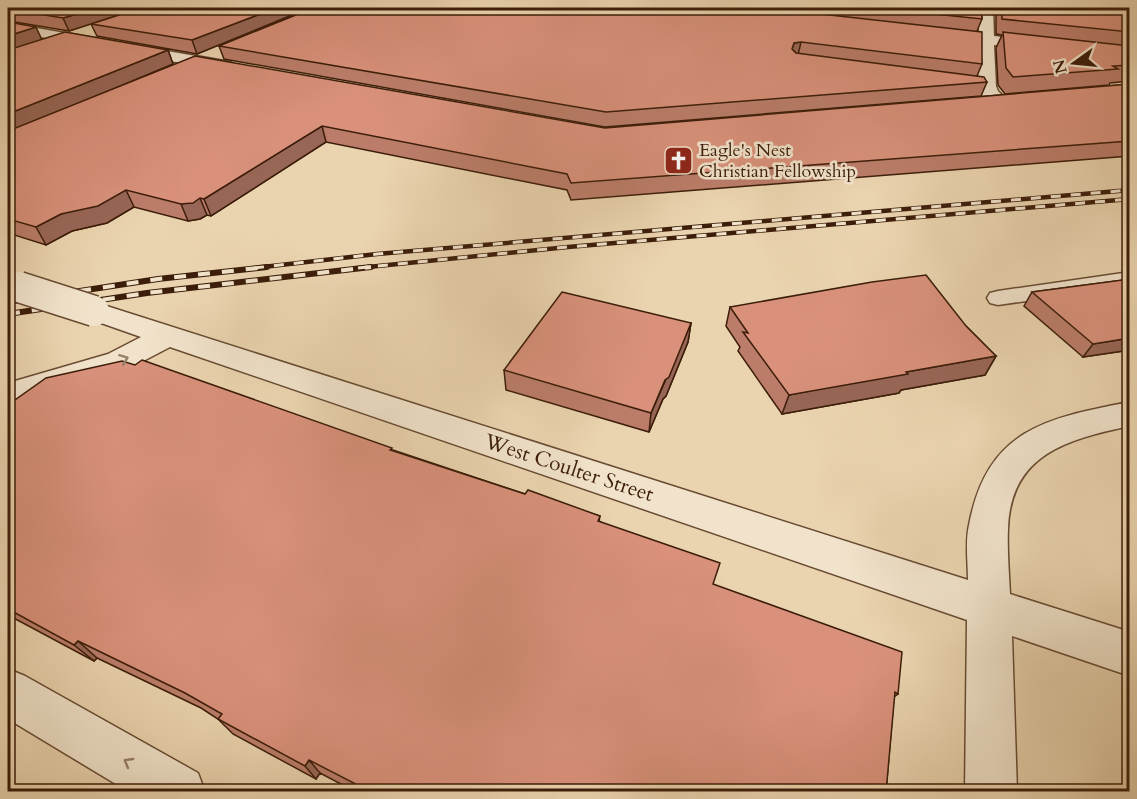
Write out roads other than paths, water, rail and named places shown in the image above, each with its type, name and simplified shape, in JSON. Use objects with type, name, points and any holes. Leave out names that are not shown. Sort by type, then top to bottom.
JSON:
[{"type":"street","points":[[986,8],[986,39],[979,85],[1000,102]]},
{"type":"street","points":[[8,27],[246,70]]},
{"type":"street","points":[[41,48],[97,29]]},
{"type":"street","points":[[921,32],[1130,56]]},
{"type":"street","points":[[171,73],[231,47]]},
{"type":"street","points":[[976,104],[1024,100]]},
{"type":"street","name":"West Coulter Street","points":[[13,285],[1130,654]]},
{"type":"street","points":[[8,394],[119,361],[167,336]]},
{"type":"street","points":[[991,792],[988,526],[998,486],[1019,453],[1049,433],[1130,414]]},
{"type":"street","points":[[8,693],[179,792]]},
{"type":"lane","points":[[998,298],[1130,279]]},
{"type":"railway","points":[[254,268],[377,254],[1130,190]]},
{"type":"railway","points":[[358,268],[568,247],[1130,199]]},
{"type":"railway","points":[[8,302],[158,279],[267,267]]},
{"type":"railway","points":[[8,314],[147,293],[371,267]]},
{"type":"place","name":"Eagle's Nest Christian Fellowship","points":[[678,160]]}]
